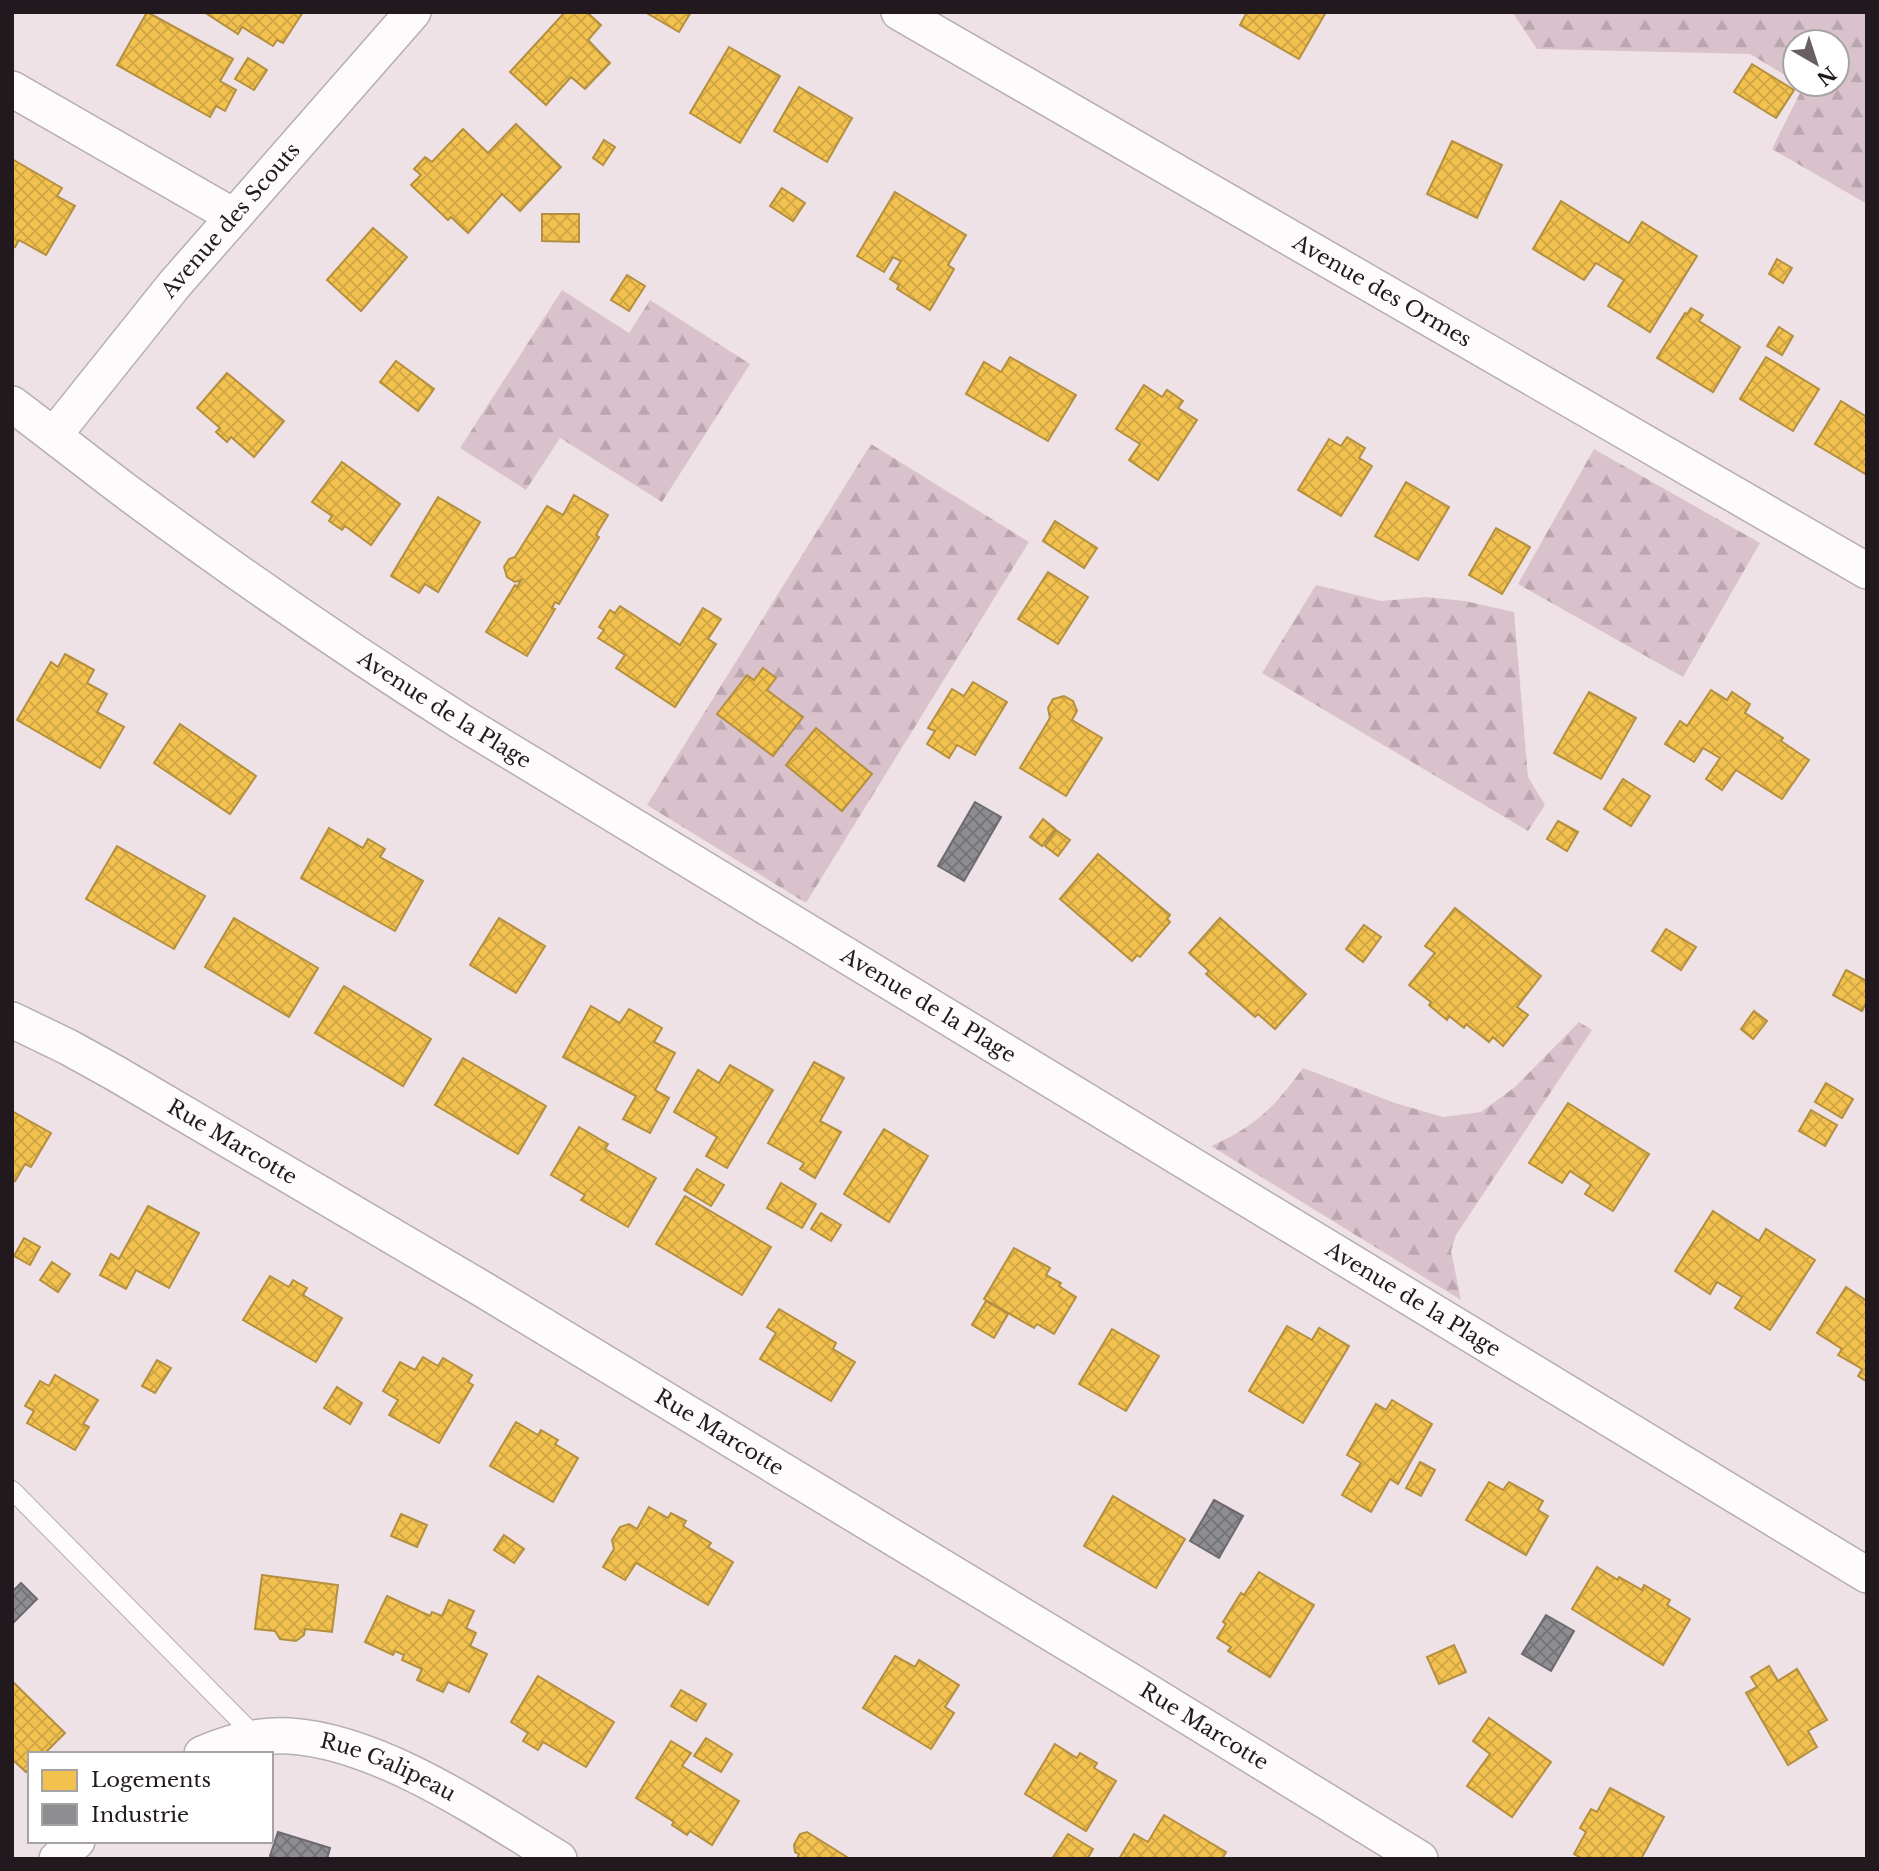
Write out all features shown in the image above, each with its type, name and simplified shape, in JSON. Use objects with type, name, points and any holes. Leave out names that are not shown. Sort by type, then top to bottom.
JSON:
[{"type":"street","name":"Avenue des Scouts","points":[[54,435],[233,216],[413,12]]},
{"type":"street","name":"Avenue des Ormes","points":[[899,12],[1867,571]]},
{"type":"street","points":[[12,89],[233,216]]},
{"type":"street","name":"Avenue de la Plage","points":[[12,404],[245,577],[460,722],[1867,1575]]},
{"type":"street","name":"Rue Marcotte","points":[[12,1020],[115,1073],[484,1290],[1420,1859]]},
{"type":"street","name":"Rue Galipeau","points":[[207,1752],[226,1744],[257,1738],[289,1736],[322,1741],[391,1764],[447,1792],[559,1859]]},
{"type":"street","points":[[57,1859],[75,1843]]},
{"type":"lane","points":[[12,1490],[257,1738]]},
{"type":"green space","points":[[1512,12],[1867,12],[1867,204],[1772,149],[1798,98],[1851,98],[1851,28],[1781,28],[1781,73],[1750,54],[1537,49]]},
{"type":"green space","points":[[562,290],[629,333],[650,300],[750,364],[662,502],[560,438],[526,490],[460,448]]},
{"type":"green space","points":[[871,444],[1029,542],[806,903],[647,805]]},
{"type":"green space","points":[[1594,449],[1760,543],[1683,677],[1518,584]]},
{"type":"green space","points":[[1316,585],[1381,601],[1426,597],[1465,601],[1514,612],[1528,777],[1545,805],[1528,831],[1262,673]]},
{"type":"green space","points":[[1579,1022],[1592,1030],[1456,1235],[1451,1251],[1461,1300],[1211,1146],[1253,1123],[1283,1094],[1303,1068],[1395,1103],[1443,1117],[1481,1112],[1515,1087]]},
{"type":"building: Logements","points":[[147,12],[233,59],[220,81],[236,90],[225,111],[216,106],[210,117],[117,65]]},
{"type":"building: Logements","points":[[204,12],[303,12],[283,43],[277,40],[273,46],[242,27],[238,34]]},
{"type":"building: Logements","points":[[565,12],[587,12],[601,25],[588,40],[610,63],[585,89],[571,77],[546,105],[510,72]]},
{"type":"building: Logements","points":[[645,12],[691,12],[679,32]]},
{"type":"building: Logements","points":[[1247,12],[1326,12],[1299,59],[1240,25]]},
{"type":"building: Logements","points":[[729,47],[780,76],[740,143],[690,113]]},
{"type":"building: Logements","points":[[248,58],[267,70],[254,90],[235,79]]},
{"type":"building: Logements","points":[[1752,64],[1781,82],[1781,98],[1789,98],[1776,118],[1734,92]]},
{"type":"building: Logements","points":[[799,87],[852,118],[827,162],[774,131]]},
{"type":"building: Logements","points":[[516,124],[561,167],[520,211],[502,194],[468,233],[451,217],[448,220],[411,185],[421,175],[414,169],[425,157],[432,162],[463,129],[488,153]]},
{"type":"building: Logements","points":[[604,140],[615,147],[603,165],[593,158]]},
{"type":"building: Logements","points":[[1452,141],[1502,165],[1477,218],[1427,194]]},
{"type":"building: Logements","points":[[12,159],[62,188],[57,196],[75,206],[46,255],[19,240],[15,247],[12,245]]},
{"type":"building: Logements","points":[[782,188],[805,203],[793,221],[770,206]]},
{"type":"building: Logements","points":[[895,192],[966,235],[948,265],[954,269],[930,310],[897,289],[899,285],[890,279],[901,261],[893,257],[884,272],[857,256]]},
{"type":"building: Logements","points":[[1561,201],[1629,243],[1642,222],[1697,256],[1650,332],[1608,306],[1624,280],[1596,263],[1584,280],[1533,249]]},
{"type":"building: Logements","points":[[542,214],[579,214],[579,242],[542,241]]},
{"type":"building: Logements","points":[[373,228],[407,257],[361,311],[327,280]]},
{"type":"building: Logements","points":[[1777,259],[1792,268],[1783,283],[1769,274]]},
{"type":"building: Logements","points":[[627,275],[645,286],[629,311],[611,300]]},
{"type":"building: Logements","points":[[1691,308],[1703,315],[1699,321],[1740,347],[1713,392],[1657,358],[1685,313]]},
{"type":"building: Logements","points":[[1779,327],[1793,336],[1782,355],[1767,346]]},
{"type":"building: Logements","points":[[1010,357],[1076,395],[1048,441],[966,394],[984,362],[1001,372]]},
{"type":"building: Logements","points":[[1766,357],[1819,389],[1793,431],[1740,399]]},
{"type":"building: Logements","points":[[396,361],[434,389],[418,411],[380,382]]},
{"type":"building: Logements","points":[[227,373],[284,421],[254,457],[231,437],[227,442],[216,432],[220,428],[197,408]]},
{"type":"building: Logements","points":[[1144,385],[1162,397],[1167,390],[1183,401],[1178,408],[1197,420],[1158,480],[1129,460],[1140,444],[1116,429]]},
{"type":"building: Logements","points":[[1841,401],[1867,417],[1867,475],[1815,444]]},
{"type":"building: Logements","points":[[1347,437],[1365,448],[1359,458],[1372,466],[1341,516],[1298,490],[1329,439],[1341,446]]},
{"type":"building: Logements","points":[[342,462],[400,504],[371,545],[345,526],[342,530],[329,521],[332,516],[312,502]]},
{"type":"building: Logements","points":[[1406,482],[1449,507],[1418,560],[1375,536]]},
{"type":"building: Logements","points":[[574,495],[608,515],[596,535],[599,537],[559,604],[555,602],[552,608],[555,609],[527,656],[486,632],[515,585],[517,587],[521,580],[515,582],[507,577],[504,567],[509,559],[515,557],[547,506],[563,515]]},
{"type":"building: Logements","points":[[438,497],[480,522],[438,592],[425,584],[419,593],[391,576]]},
{"type":"building: Logements","points":[[1055,521],[1097,548],[1084,568],[1043,541]]},
{"type":"building: Logements","points":[[1496,528],[1530,547],[1502,594],[1469,575]]},
{"type":"building: Logements","points":[[1048,572],[1088,597],[1058,644],[1018,619]]},
{"type":"building: Logements","points":[[620,606],[680,645],[703,608],[721,619],[708,639],[716,644],[675,707],[616,668],[625,655],[598,638],[604,630],[599,627],[610,610],[615,613]]},
{"type":"building: Logements","points":[[65,654],[94,670],[87,683],[107,694],[97,712],[124,727],[100,768],[17,720],[51,662],[58,667]]},
{"type":"building: Logements","points":[[763,668],[776,678],[767,690],[803,717],[773,756],[717,714],[747,675],[754,680]]},
{"type":"building: Logements","points":[[973,682],[1007,702],[975,755],[957,745],[949,758],[927,744],[935,731],[928,728],[952,689],[964,696]]},
{"type":"building: Logements","points":[[1711,690],[1727,700],[1732,692],[1750,704],[1745,713],[1783,738],[1781,741],[1809,760],[1782,799],[1736,770],[1722,790],[1706,779],[1720,758],[1703,748],[1694,762],[1665,744],[1680,721],[1687,726]]},
{"type":"building: Logements","points":[[1589,692],[1636,718],[1601,779],[1554,753]]},
{"type":"building: Logements","points":[[1064,696],[1073,701],[1077,711],[1072,720],[1102,738],[1066,796],[1020,768],[1050,718],[1048,708],[1053,699]]},
{"type":"building: Logements","points":[[180,724],[256,776],[230,814],[154,763]]},
{"type":"building: Logements","points":[[816,728],[872,774],[842,811],[786,765]]},
{"type":"building: Logements","points":[[1623,779],[1650,796],[1631,826],[1604,809]]},
{"type":"building: Logements","points":[[1043,819],[1055,829],[1042,846],[1030,837]]},
{"type":"building: Logements","points":[[1558,821],[1578,832],[1567,851],[1547,839]]},
{"type":"building: Logements","points":[[329,828],[363,848],[368,839],[385,849],[380,857],[423,881],[395,931],[301,878]]},
{"type":"building: Logements","points":[[1056,830],[1070,840],[1058,856],[1045,846]]},
{"type":"building: Logements","points":[[117,846],[205,896],[174,949],[86,899]]},
{"type":"building: Logements","points":[[1098,854],[1170,915],[1167,919],[1170,922],[1140,957],[1137,955],[1132,961],[1060,899]]},
{"type":"building: Logements","points":[[1455,908],[1541,976],[1517,1007],[1528,1015],[1503,1046],[1493,1037],[1489,1042],[1466,1024],[1464,1028],[1449,1016],[1447,1020],[1429,1005],[1431,1002],[1409,985],[1435,953],[1425,946]]},
{"type":"building: Logements","points":[[234,918],[318,968],[289,1017],[205,967]]},
{"type":"building: Logements","points":[[499,918],[545,946],[516,993],[470,965]]},
{"type":"building: Logements","points":[[1220,918],[1306,994],[1275,1029],[1258,1014],[1255,1017],[1206,974],[1209,971],[1189,953]]},
{"type":"building: Logements","points":[[1364,925],[1381,937],[1363,962],[1346,949]]},
{"type":"building: Logements","points":[[1666,929],[1696,947],[1681,970],[1652,951]]},
{"type":"building: Logements","points":[[1846,970],[1867,981],[1867,1001],[1862,1011],[1833,995]]},
{"type":"building: Logements","points":[[344,986],[431,1039],[403,1086],[315,1033]]},
{"type":"building: Logements","points":[[591,1006],[620,1023],[629,1009],[662,1028],[654,1042],[675,1053],[655,1090],[669,1098],[650,1133],[623,1119],[636,1096],[563,1057]]},
{"type":"building: Logements","points":[[1754,1011],[1767,1021],[1753,1039],[1741,1029]]},
{"type":"building: Logements","points":[[463,1058],[546,1106],[518,1154],[435,1105]]},
{"type":"building: Logements","points":[[814,1062],[844,1078],[820,1121],[841,1132],[815,1178],[800,1169],[804,1163],[768,1143]]},
{"type":"building: Logements","points":[[730,1065],[773,1090],[727,1168],[706,1156],[717,1137],[674,1112],[698,1070],[719,1083]]},
{"type":"building: Logements","points":[[1826,1083],[1853,1099],[1842,1118],[1815,1102]]},
{"type":"building: Logements","points":[[1568,1103],[1649,1154],[1613,1211],[1585,1194],[1591,1185],[1570,1171],[1562,1183],[1529,1163]]},
{"type":"building: Logements","points":[[1811,1110],[1837,1125],[1825,1146],[1799,1131]]},
{"type":"building: Logements","points":[[12,1111],[51,1133],[31,1167],[25,1164],[15,1181],[12,1179]]},
{"type":"building: Logements","points":[[579,1127],[608,1144],[605,1149],[656,1178],[628,1227],[581,1200],[585,1195],[551,1175]]},
{"type":"building: Logements","points":[[884,1129],[928,1156],[889,1222],[844,1194]]},
{"type":"building: Logements","points":[[697,1169],[724,1185],[711,1206],[684,1190]]},
{"type":"building: Logements","points":[[781,1183],[816,1204],[802,1228],[767,1208]]},
{"type":"building: Logements","points":[[685,1196],[771,1247],[742,1295],[656,1244]]},
{"type":"building: Logements","points":[[148,1206],[199,1233],[169,1288],[136,1270],[126,1289],[100,1275],[111,1254],[119,1259]]},
{"type":"building: Logements","points":[[1713,1211],[1759,1241],[1766,1229],[1815,1260],[1770,1330],[1735,1308],[1742,1297],[1717,1282],[1710,1294],[1675,1271]]},
{"type":"building: Logements","points":[[821,1213],[841,1225],[831,1241],[811,1229]]},
{"type":"building: Logements","points":[[24,1238],[40,1247],[30,1265],[14,1256]]},
{"type":"building: Logements","points":[[1014,1248],[1050,1268],[1046,1275],[1061,1283],[1059,1286],[1076,1297],[1054,1334],[1037,1324],[1034,1328],[984,1299]]},
{"type":"building: Logements","points":[[52,1262],[70,1274],[58,1292],[40,1280]]},
{"type":"building: Logements","points":[[270,1276],[289,1287],[293,1280],[307,1288],[303,1295],[342,1318],[316,1362],[243,1320]]},
{"type":"building: Logements","points":[[1846,1287],[1867,1301],[1867,1382],[1858,1376],[1862,1369],[1838,1355],[1842,1349],[1817,1333]]},
{"type":"building: Logements","points":[[986,1301],[1008,1314],[994,1338],[972,1325]]},
{"type":"building: Logements","points":[[779,1309],[836,1343],[833,1349],[855,1362],[831,1401],[760,1359],[776,1333],[767,1327]]},
{"type":"building: Logements","points":[[1287,1326],[1312,1340],[1319,1328],[1349,1346],[1303,1423],[1249,1391]]},
{"type":"building: Logements","points":[[1112,1329],[1159,1356],[1126,1411],[1079,1384]]},
{"type":"building: Logements","points":[[423,1357],[438,1366],[443,1358],[472,1375],[468,1382],[473,1385],[439,1443],[389,1415],[398,1400],[383,1391],[400,1362],[415,1370]]},
{"type":"building: Logements","points":[[157,1360],[171,1368],[155,1393],[142,1386]]},
{"type":"building: Logements","points":[[55,1375],[98,1400],[83,1424],[89,1427],[75,1450],[27,1423],[34,1411],[25,1406],[40,1381],[49,1386]]},
{"type":"building: Logements","points":[[337,1387],[362,1403],[350,1424],[324,1408]]},
{"type":"building: Logements","points":[[1392,1400],[1432,1424],[1398,1484],[1390,1479],[1371,1512],[1342,1495],[1361,1463],[1347,1455],[1376,1404],[1386,1410]]},
{"type":"building: Logements","points":[[516,1422],[538,1435],[541,1430],[558,1440],[555,1444],[578,1458],[553,1502],[490,1466]]},
{"type":"building: Logements","points":[[1420,1462],[1435,1470],[1421,1496],[1406,1488]]},
{"type":"building: Logements","points":[[1489,1482],[1503,1490],[1509,1482],[1543,1501],[1538,1510],[1548,1516],[1526,1555],[1466,1520]]},
{"type":"building: Logements","points":[[1113,1496],[1185,1539],[1156,1588],[1084,1546]]},
{"type":"building: Logements","points":[[649,1507],[668,1518],[671,1513],[686,1521],[683,1526],[711,1543],[708,1547],[733,1562],[708,1605],[636,1563],[625,1580],[603,1567],[614,1549],[612,1540],[620,1527],[629,1524],[637,1529]]},
{"type":"building: Logements","points":[[401,1514],[427,1525],[417,1547],[391,1536]]},
{"type":"building: Logements","points":[[504,1535],[524,1549],[514,1563],[494,1550]]},
{"type":"building: Logements","points":[[1597,1567],[1642,1590],[1644,1585],[1670,1600],[1667,1605],[1690,1619],[1663,1665],[1572,1609]]},
{"type":"building: Logements","points":[[1259,1572],[1314,1605],[1270,1677],[1228,1651],[1231,1647],[1217,1638],[1226,1624],[1223,1622],[1241,1593],[1244,1595]]},
{"type":"building: Logements","points":[[262,1575],[338,1585],[332,1632],[305,1629],[304,1635],[296,1641],[280,1639],[275,1631],[255,1629]]},
{"type":"building: Logements","points":[[387,1596],[430,1616],[432,1612],[442,1616],[449,1600],[474,1611],[466,1628],[476,1633],[470,1646],[487,1654],[469,1692],[448,1682],[443,1692],[417,1680],[422,1669],[402,1660],[404,1655],[395,1651],[393,1655],[365,1642]]},
{"type":"building: Logements","points":[[1454,1645],[1466,1672],[1439,1684],[1427,1657]]},
{"type":"building: Logements","points":[[895,1656],[915,1667],[919,1660],[959,1685],[945,1707],[954,1713],[931,1749],[863,1708]]},
{"type":"building: Logements","points":[[1769,1666],[1778,1681],[1797,1669],[1827,1720],[1808,1731],[1817,1747],[1788,1765],[1746,1693],[1757,1687],[1751,1677]]},
{"type":"building: Logements","points":[[538,1676],[614,1722],[586,1767],[543,1742],[538,1750],[523,1741],[528,1733],[511,1722]]},
{"type":"building: Logements","points":[[12,1681],[65,1733],[46,1752],[28,1752],[26,1772],[12,1759]]},
{"type":"building: Logements","points":[[681,1690],[706,1704],[696,1721],[671,1706]]},
{"type":"building: Logements","points":[[1489,1718],[1551,1762],[1512,1817],[1467,1786],[1490,1754],[1473,1741]]},
{"type":"building: Logements","points":[[706,1738],[732,1754],[721,1772],[694,1756]]},
{"type":"building: Logements","points":[[671,1741],[691,1753],[682,1766],[739,1801],[712,1845],[690,1831],[687,1835],[672,1825],[674,1822],[636,1798]]},
{"type":"building: Logements","points":[[1055,1744],[1077,1758],[1080,1753],[1097,1763],[1094,1768],[1116,1781],[1086,1831],[1025,1794]]},
{"type":"building: Logements","points":[[1610,1788],[1664,1817],[1641,1859],[1583,1859],[1574,1854],[1586,1832],[1580,1828],[1591,1809],[1597,1812]]},
{"type":"building: Logements","points":[[1164,1815],[1226,1852],[1222,1859],[1119,1859],[1134,1834],[1148,1842]]},
{"type":"building: Logements","points":[[807,1832],[850,1859],[797,1859],[799,1854],[795,1852],[794,1845],[800,1834]]},
{"type":"building: Logements","points":[[1068,1834],[1093,1849],[1087,1859],[1052,1859]]},
{"type":"building: Industrie","points":[[975,802],[1001,817],[964,881],[938,866]]},
{"type":"building: Industrie","points":[[1214,1500],[1243,1516],[1219,1558],[1190,1541]]},
{"type":"building: Industrie","points":[[21,1583],[37,1599],[12,1624],[12,1592]]},
{"type":"building: Industrie","points":[[1546,1615],[1574,1631],[1551,1671],[1522,1654]]},
{"type":"building: Industrie","points":[[278,1832],[330,1848],[327,1859],[278,1859],[270,1856]]}]
